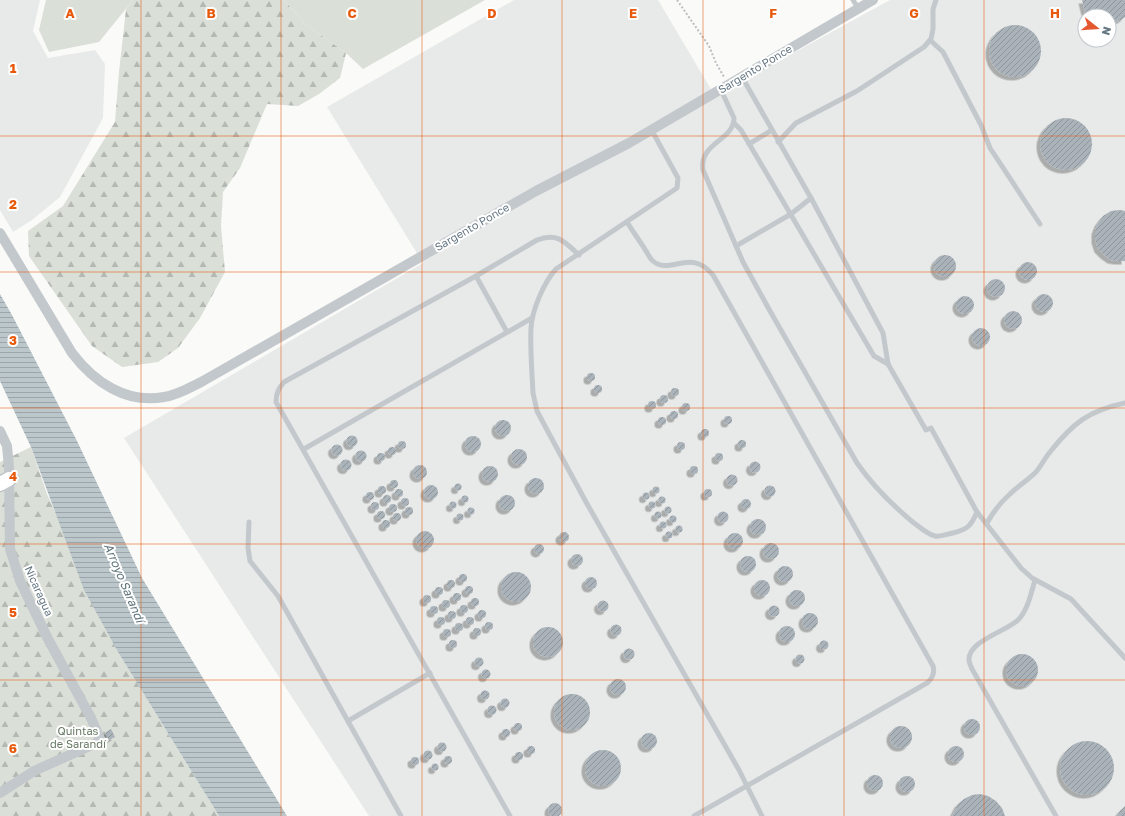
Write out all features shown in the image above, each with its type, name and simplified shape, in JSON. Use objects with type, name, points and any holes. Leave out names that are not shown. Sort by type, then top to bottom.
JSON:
[{"type":"street","name":"Sargento Ponce","points":[[0,233],[72,353],[82,366],[92,375],[106,386],[120,393],[149,399],[180,393],[536,190],[629,143],[742,78],[856,4],[873,0]]},
{"type":"street","name":"Nicaragua","points":[[0,431],[7,446],[9,467],[5,482],[10,549],[20,581],[48,639],[101,741],[34,771],[0,793]]},
{"type":"lane","points":[[778,142],[796,123],[857,91],[924,47],[930,40],[933,29],[936,0]]},
{"type":"lane","points":[[930,40],[943,52],[981,125],[990,148],[1040,224]]},
{"type":"lane","points":[[742,78],[811,198],[883,334],[888,364],[926,430],[930,428],[977,512],[1021,568],[1035,580],[1072,599],[1125,658]]},
{"type":"lane","points":[[725,87],[734,118],[734,123],[732,128],[708,150],[702,163],[703,170],[743,262],[857,463],[864,474],[884,496],[899,511],[926,533],[941,536],[965,530],[970,525],[977,512]]},
{"type":"lane","points":[[734,123],[741,130],[750,144],[874,356],[888,364]]},
{"type":"lane","points":[[651,129],[678,178],[677,188],[556,269],[550,275],[544,285],[532,318],[533,393],[537,411],[586,502],[747,786],[762,816]]},
{"type":"lane","points":[[750,144],[772,130]]},
{"type":"lane","points":[[736,246],[791,214],[811,198]]},
{"type":"lane","points":[[627,222],[653,261],[660,265],[667,266],[686,262],[699,263],[707,268],[713,275],[934,670],[932,678],[927,683],[694,816]]},
{"type":"lane","points":[[510,816],[304,449],[276,402],[276,395],[284,382],[544,238],[551,237],[564,241],[578,255]]},
{"type":"lane","points":[[476,276],[507,332]]},
{"type":"lane","points":[[304,449],[532,318]]},
{"type":"lane","points":[[987,523],[994,511],[1009,494],[1036,472],[1060,439],[1074,425],[1089,415],[1107,407],[1125,403]]},
{"type":"lane","points":[[249,522],[248,548],[250,561],[278,596],[401,816]]},
{"type":"lane","points":[[1035,580],[1024,612],[1018,621],[976,646],[971,652],[969,660],[972,669],[1056,816]]},
{"type":"lane","points":[[348,721],[430,673]]},
{"type":"path","points":[[677,0],[709,46],[725,87]]},
{"type":"shaded area","points":[[0,0],[40,0],[33,31],[48,58],[95,50],[105,64],[103,118],[60,197],[32,220],[13,232],[0,210]]},
{"type":"shaded area","points":[[514,0],[658,0],[715,96],[890,0],[1125,0],[1125,816],[369,816],[124,438],[423,263],[327,107]]},
{"type":"green space","points":[[46,0],[133,0],[99,42],[49,52],[39,30]]},
{"type":"green space","points":[[133,0],[284,0],[305,24],[346,53],[340,78],[319,94],[298,106],[267,104],[240,168],[223,192],[221,226],[225,272],[200,318],[178,348],[158,362],[122,367],[92,346],[29,256],[28,231],[63,206],[115,122],[126,9]]},
{"type":"green space","points":[[284,0],[485,0],[363,69],[346,53],[305,24]]},
{"type":"green space","name":"Quintas de Sarandí","points":[[31,447],[47,494],[118,652],[219,816],[0,816],[0,462]]},
{"type":"water","name":"Arroyo Sarandí","points":[[0,294],[77,441],[142,578],[287,816],[219,816],[118,652],[84,590],[31,447],[0,381]]},
{"type":"building","points":[[1082,0],[1125,0],[1125,17],[1117,21],[1117,8],[1084,8]]},
{"type":"building","points":[[1015,25],[1025,27],[1033,33],[1039,41],[1041,51],[1039,61],[1033,69],[1025,75],[1015,77],[1005,75],[997,69],[991,61],[989,51],[991,41],[997,33],[1005,27]]},
{"type":"building","points":[[1066,118],[1076,120],[1084,126],[1090,134],[1092,144],[1090,154],[1084,162],[1076,168],[1066,170],[1056,168],[1048,162],[1042,154],[1040,144],[1042,134],[1048,126],[1056,120]]},
{"type":"building","points":[[1111,211],[1125,211],[1125,261],[1111,260],[1098,249],[1095,240],[1095,231],[1103,216]]},
{"type":"building","points":[[945,255],[953,258],[956,266],[953,274],[945,277],[937,274],[934,266],[937,258]]},
{"type":"building","points":[[1028,262],[1034,265],[1037,271],[1034,277],[1028,280],[1022,277],[1019,271],[1022,265]]},
{"type":"building","points":[[996,279],[1002,282],[1005,288],[1002,294],[996,297],[990,294],[987,288],[990,282]]},
{"type":"building","points":[[1044,294],[1050,297],[1053,303],[1050,309],[1044,312],[1038,309],[1035,303],[1038,297]]},
{"type":"building","points":[[965,296],[971,299],[974,305],[971,311],[965,314],[959,311],[956,305],[959,299]]},
{"type":"building","points":[[1013,311],[1019,314],[1022,320],[1019,326],[1013,329],[1007,326],[1004,320],[1007,314]]},
{"type":"building","points":[[981,328],[987,331],[990,337],[987,343],[981,346],[975,343],[972,337],[975,331]]},
{"type":"building","points":[[589,373],[593,373],[595,377],[593,381],[589,381],[587,379],[587,375]]},
{"type":"building","points":[[596,385],[600,385],[602,389],[600,393],[596,393],[594,391],[594,387]]},
{"type":"building","points":[[673,388],[677,388],[679,392],[677,396],[673,396],[671,394],[671,390]]},
{"type":"building","points":[[662,395],[666,395],[668,399],[666,403],[662,403],[660,401],[660,397]]},
{"type":"building","points":[[650,401],[654,401],[656,405],[654,409],[650,409],[648,407],[648,403]]},
{"type":"building","points":[[684,403],[688,403],[690,407],[688,411],[684,411],[682,409],[682,405]]},
{"type":"building","points":[[672,411],[676,411],[678,415],[676,419],[672,419],[670,417],[670,413]]},
{"type":"building","points":[[726,416],[730,416],[732,420],[730,424],[726,424],[724,422],[724,418]]},
{"type":"building","points":[[660,417],[664,417],[666,421],[664,425],[660,425],[658,423],[658,419]]},
{"type":"building","points":[[503,420],[509,422],[511,428],[509,434],[503,436],[497,434],[495,428],[497,422]]},
{"type":"building","points":[[703,429],[707,429],[709,433],[707,437],[703,437],[701,435],[701,431]]},
{"type":"building","points":[[352,435],[356,437],[358,441],[356,445],[352,447],[348,445],[346,441],[348,437]]},
{"type":"building","points":[[473,436],[479,438],[481,444],[479,450],[473,452],[467,450],[465,444],[467,438]]},
{"type":"building","points":[[740,440],[744,440],[746,444],[744,448],[740,448],[738,446],[738,442]]},
{"type":"building","points":[[400,441],[404,441],[406,445],[404,449],[400,449],[398,447],[398,443]]},
{"type":"building","points":[[679,442],[683,442],[685,446],[683,450],[679,450],[677,448],[677,444]]},
{"type":"building","points":[[337,444],[341,446],[343,450],[341,454],[337,456],[333,454],[331,450],[333,446]]},
{"type":"building","points":[[390,447],[394,447],[396,451],[394,455],[390,455],[388,453],[388,449]]},
{"type":"building","points":[[519,449],[525,451],[527,457],[525,463],[519,465],[513,463],[511,457],[513,451]]},
{"type":"building","points":[[361,450],[365,452],[367,456],[365,460],[361,462],[357,460],[355,456],[357,452]]},
{"type":"building","points":[[379,453],[383,453],[385,457],[383,461],[379,461],[377,459],[377,455]]},
{"type":"building","points":[[717,453],[721,453],[723,457],[721,461],[717,461],[715,459],[715,455]]},
{"type":"building","points":[[346,459],[350,461],[352,465],[350,469],[346,471],[342,469],[340,465],[342,461]]},
{"type":"building","points":[[753,462],[757,462],[759,463],[759,471],[753,472],[750,469],[750,465]]},
{"type":"building","points":[[420,465],[425,467],[427,472],[425,477],[420,479],[415,477],[413,472],[415,467]]},
{"type":"building","points":[[490,466],[496,468],[498,474],[496,480],[490,482],[484,480],[482,474],[484,468]]},
{"type":"building","points":[[692,466],[696,466],[698,470],[696,474],[692,474],[690,472],[690,468]]},
{"type":"building","points":[[730,475],[734,475],[736,476],[736,484],[730,485],[727,482],[727,478]]},
{"type":"building","points":[[536,478],[542,480],[544,486],[542,492],[536,494],[530,492],[528,486],[530,480]]},
{"type":"building","points":[[392,480],[396,480],[398,484],[396,488],[392,488],[390,486],[390,482]]},
{"type":"building","points":[[458,483],[461,484],[461,490],[458,491],[455,490],[454,487],[455,484]]},
{"type":"building","points":[[431,485],[436,487],[438,492],[436,497],[431,499],[426,497],[424,492],[426,487]]},
{"type":"building","points":[[380,486],[384,486],[386,490],[384,494],[380,494],[378,492],[378,488]]},
{"type":"building","points":[[656,486],[659,487],[659,493],[656,494],[653,493],[652,490],[653,487]]},
{"type":"building","points":[[768,486],[772,486],[774,487],[774,495],[768,496],[765,493],[765,489]]},
{"type":"building","points":[[397,489],[401,489],[403,493],[401,497],[397,497],[395,495],[395,491]]},
{"type":"building","points":[[706,489],[710,489],[712,493],[710,497],[706,497],[704,495],[704,491]]},
{"type":"building","points":[[368,492],[372,492],[374,496],[372,500],[368,500],[366,498],[366,494]]},
{"type":"building","points":[[646,492],[649,493],[649,499],[646,500],[643,499],[642,496],[643,493]]},
{"type":"building","points":[[385,495],[389,495],[391,499],[389,503],[385,503],[383,501],[383,497]]},
{"type":"building","points":[[465,495],[468,496],[468,502],[465,503],[462,502],[461,499],[462,496]]},
{"type":"building","points":[[507,495],[513,497],[515,503],[513,509],[507,511],[501,509],[499,503],[501,497]]},
{"type":"building","points":[[662,496],[665,497],[665,503],[662,504],[659,503],[658,500],[659,497]]},
{"type":"building","points":[[403,498],[407,498],[409,502],[407,506],[403,506],[401,504],[401,500]]},
{"type":"building","points":[[744,499],[748,499],[750,500],[750,508],[744,509],[741,506],[741,502]]},
{"type":"building","points":[[453,501],[456,502],[456,508],[453,509],[450,508],[449,505],[450,502]]},
{"type":"building","points":[[652,501],[655,502],[655,508],[652,509],[649,508],[648,505],[649,502]]},
{"type":"building","points":[[373,502],[377,502],[379,506],[377,510],[373,510],[371,508],[371,504]]},
{"type":"building","points":[[391,504],[395,504],[397,508],[395,512],[391,512],[389,510],[389,506]]},
{"type":"building","points":[[668,506],[671,507],[671,513],[668,514],[665,513],[664,510],[665,507]]},
{"type":"building","points":[[407,507],[411,507],[413,511],[411,515],[407,515],[405,513],[405,509]]},
{"type":"building","points":[[471,507],[474,508],[474,514],[471,515],[468,514],[467,511],[468,508]]},
{"type":"building","points":[[379,511],[383,511],[385,515],[383,519],[379,519],[377,517],[377,513]]},
{"type":"building","points":[[658,511],[661,512],[661,518],[658,519],[655,518],[654,515],[655,512]]},
{"type":"building","points":[[721,512],[725,512],[727,513],[727,521],[721,522],[718,519],[718,515]]},
{"type":"building","points":[[395,513],[399,513],[401,517],[399,521],[395,521],[393,519],[393,515]]},
{"type":"building","points":[[460,513],[463,514],[463,520],[460,521],[457,520],[456,517],[457,514]]},
{"type":"building","points":[[673,515],[676,516],[676,522],[673,523],[670,522],[669,519],[670,516]]},
{"type":"building","points":[[758,519],[764,521],[766,527],[764,533],[758,535],[752,533],[750,527],[752,521]]},
{"type":"building","points":[[384,520],[388,520],[390,524],[388,528],[384,528],[382,526],[382,522]]},
{"type":"building","points":[[663,521],[666,522],[666,528],[663,529],[660,528],[659,525],[660,522]]},
{"type":"building","points":[[679,525],[682,526],[682,532],[679,533],[676,532],[675,529],[676,526]]},
{"type":"building","points":[[421,531],[429,531],[434,536],[432,547],[429,549],[421,549],[416,544],[416,536]]},
{"type":"building","points":[[669,531],[672,532],[672,538],[669,539],[666,538],[665,535],[666,532]]},
{"type":"building","points":[[562,532],[566,532],[568,533],[568,541],[562,542],[559,539],[559,535]]},
{"type":"building","points":[[735,533],[741,535],[743,541],[741,547],[735,549],[729,547],[727,541],[729,535]]},
{"type":"building","points":[[771,543],[777,545],[779,551],[777,557],[771,559],[765,557],[763,551],[765,545]]},
{"type":"building","points":[[537,544],[541,544],[543,545],[543,553],[537,554],[534,551],[534,547]]},
{"type":"building","points":[[579,554],[582,555],[582,565],[575,566],[572,565],[571,558],[572,555]]},
{"type":"building","points":[[748,556],[754,558],[756,564],[754,570],[748,572],[742,570],[740,564],[742,558]]},
{"type":"building","points":[[785,566],[791,568],[793,574],[791,580],[785,582],[779,580],[777,574],[779,568]]},
{"type":"building","points":[[516,572],[527,576],[531,587],[527,598],[516,602],[505,598],[501,587],[505,576]]},
{"type":"building","points":[[463,574],[466,575],[466,581],[463,582],[460,581],[459,578],[460,575]]},
{"type":"building","points":[[593,577],[596,578],[596,588],[589,589],[586,588],[585,581],[586,578]]},
{"type":"building","points":[[451,580],[454,581],[454,587],[451,588],[448,587],[447,584],[448,581]]},
{"type":"building","points":[[762,580],[768,582],[770,588],[768,594],[762,596],[756,594],[754,588],[756,582]]},
{"type":"building","points":[[469,586],[472,587],[472,593],[469,594],[466,593],[465,590],[466,587]]},
{"type":"building","points":[[439,587],[442,588],[442,594],[439,595],[436,594],[435,591],[436,588]]},
{"type":"building","points":[[797,590],[803,592],[805,598],[803,604],[797,606],[791,604],[789,598],[791,592]]},
{"type":"building","points":[[457,593],[460,594],[460,600],[457,601],[454,600],[453,597],[454,594]]},
{"type":"building","points":[[427,595],[430,596],[430,602],[427,603],[424,602],[423,599],[424,596]]},
{"type":"building","points":[[475,598],[478,599],[478,605],[475,606],[472,605],[471,602],[472,599]]},
{"type":"building","points":[[446,600],[449,601],[449,607],[446,608],[443,607],[442,604],[443,601]]},
{"type":"building","points":[[601,601],[605,601],[607,602],[607,610],[601,611],[598,608],[598,604]]},
{"type":"building","points":[[464,605],[467,606],[467,612],[464,613],[461,612],[460,609],[461,606]]},
{"type":"building","points":[[774,605],[778,607],[780,611],[778,615],[774,617],[770,615],[768,611],[770,607]]},
{"type":"building","points":[[434,606],[437,607],[437,613],[434,614],[431,613],[430,610],[431,607]]},
{"type":"building","points":[[482,610],[485,611],[485,617],[482,618],[479,617],[478,614],[479,611]]},
{"type":"building","points":[[452,611],[455,612],[455,618],[452,619],[449,618],[448,615],[449,612]]},
{"type":"building","points":[[810,613],[816,615],[818,621],[816,627],[810,629],[804,627],[802,621],[804,615]]},
{"type":"building","points":[[441,617],[444,618],[444,624],[441,625],[438,624],[437,621],[438,618]]},
{"type":"building","points":[[470,617],[473,618],[473,624],[470,625],[467,624],[466,621],[467,618]]},
{"type":"building","points":[[489,622],[492,623],[492,629],[489,630],[486,629],[485,626],[486,623]]},
{"type":"building","points":[[459,623],[462,624],[462,630],[459,631],[456,630],[455,627],[456,624]]},
{"type":"building","points":[[614,625],[618,625],[620,626],[620,634],[614,635],[611,632],[611,628]]},
{"type":"building","points":[[787,626],[793,628],[795,634],[793,640],[787,642],[781,640],[779,634],[781,628]]},
{"type":"building","points":[[548,627],[559,631],[563,642],[559,653],[548,657],[537,653],[533,642],[537,631]]},
{"type":"building","points":[[477,628],[480,629],[480,635],[477,636],[474,635],[473,632],[474,629]]},
{"type":"building","points":[[447,629],[450,630],[450,636],[447,637],[444,636],[443,633],[444,630]]},
{"type":"building","points":[[453,640],[456,641],[456,647],[453,648],[450,647],[449,644],[450,641]]},
{"type":"building","points":[[822,641],[826,641],[828,645],[826,649],[822,649],[820,647],[820,643]]},
{"type":"building","points":[[627,649],[631,649],[633,650],[633,658],[627,659],[624,656],[624,652]]},
{"type":"building","points":[[1019,654],[1025,654],[1035,661],[1038,670],[1037,676],[1031,683],[1025,686],[1019,686],[1009,679],[1006,673],[1006,667],[1013,657]]},
{"type":"building","points":[[798,655],[802,655],[804,659],[802,663],[798,663],[796,661],[796,657]]},
{"type":"building","points":[[477,658],[481,658],[483,662],[481,666],[477,666],[475,664],[475,660]]},
{"type":"building","points":[[484,670],[488,670],[490,674],[488,678],[484,678],[482,676],[482,672]]},
{"type":"building","points":[[615,679],[621,679],[626,684],[624,693],[621,695],[615,695],[610,690],[610,684]]},
{"type":"building","points":[[483,691],[487,691],[489,695],[487,699],[483,699],[481,697],[481,693]]},
{"type":"building","points":[[572,694],[582,697],[587,702],[590,712],[587,722],[582,727],[572,730],[562,727],[557,722],[554,712],[557,702],[562,697]]},
{"type":"building","points":[[503,699],[507,699],[509,703],[507,707],[503,707],[501,705],[501,701]]},
{"type":"building","points":[[490,706],[494,706],[496,710],[494,714],[490,714],[488,712],[488,708]]},
{"type":"building","points":[[969,719],[975,719],[980,724],[978,733],[975,735],[969,735],[964,730],[964,724]]},
{"type":"building","points":[[518,723],[521,724],[521,730],[518,731],[515,730],[514,727],[515,724]]},
{"type":"building","points":[[901,726],[909,729],[912,737],[909,745],[901,748],[893,745],[890,737],[893,729]]},
{"type":"building","points":[[111,729],[115,737],[109,740],[105,733]]},
{"type":"building","points":[[504,729],[508,729],[510,733],[508,737],[504,737],[502,735],[502,731]]},
{"type":"building","points":[[646,733],[652,733],[657,738],[655,747],[652,749],[646,749],[641,744],[641,738]]},
{"type":"building","points":[[1087,741],[1097,743],[1106,749],[1112,758],[1114,768],[1112,778],[1106,787],[1097,793],[1087,795],[1077,793],[1068,787],[1062,778],[1060,768],[1062,758],[1068,749],[1077,743]]},
{"type":"building","points":[[442,742],[447,747],[442,752],[437,747]]},
{"type":"building","points":[[531,746],[534,747],[534,753],[531,754],[528,753],[527,750],[528,747]]},
{"type":"building","points":[[953,746],[959,746],[964,751],[962,760],[959,762],[953,762],[948,757],[948,751]]},
{"type":"building","points":[[428,750],[433,755],[428,760],[423,755]]},
{"type":"building","points":[[603,750],[613,753],[618,758],[621,768],[618,778],[613,783],[603,786],[593,783],[588,778],[585,768],[588,758],[593,753]]},
{"type":"building","points":[[519,752],[522,753],[522,759],[519,760],[516,759],[515,756],[516,753]]},
{"type":"building","points":[[448,756],[451,757],[451,763],[448,764],[445,763],[444,760],[445,757]]},
{"type":"building","points":[[415,757],[418,758],[418,764],[415,765],[412,764],[411,761],[412,758]]},
{"type":"building","points":[[435,763],[438,764],[438,770],[435,771],[432,770],[431,767],[432,764]]},
{"type":"building","points":[[875,775],[881,777],[883,783],[881,789],[875,791],[869,789],[867,783],[869,777]]},
{"type":"building","points":[[904,776],[910,776],[915,781],[913,790],[910,792],[904,792],[899,787],[899,781]]},
{"type":"building","points":[[980,794],[988,796],[996,801],[1002,808],[1005,816],[952,816],[958,804],[964,799],[972,795]]},
{"type":"building","points":[[552,803],[558,803],[562,807],[562,813],[558,817],[552,817],[548,813],[548,807]]},
{"type":"building","points":[[1125,806],[1125,816],[1117,816],[1120,811]]}]
